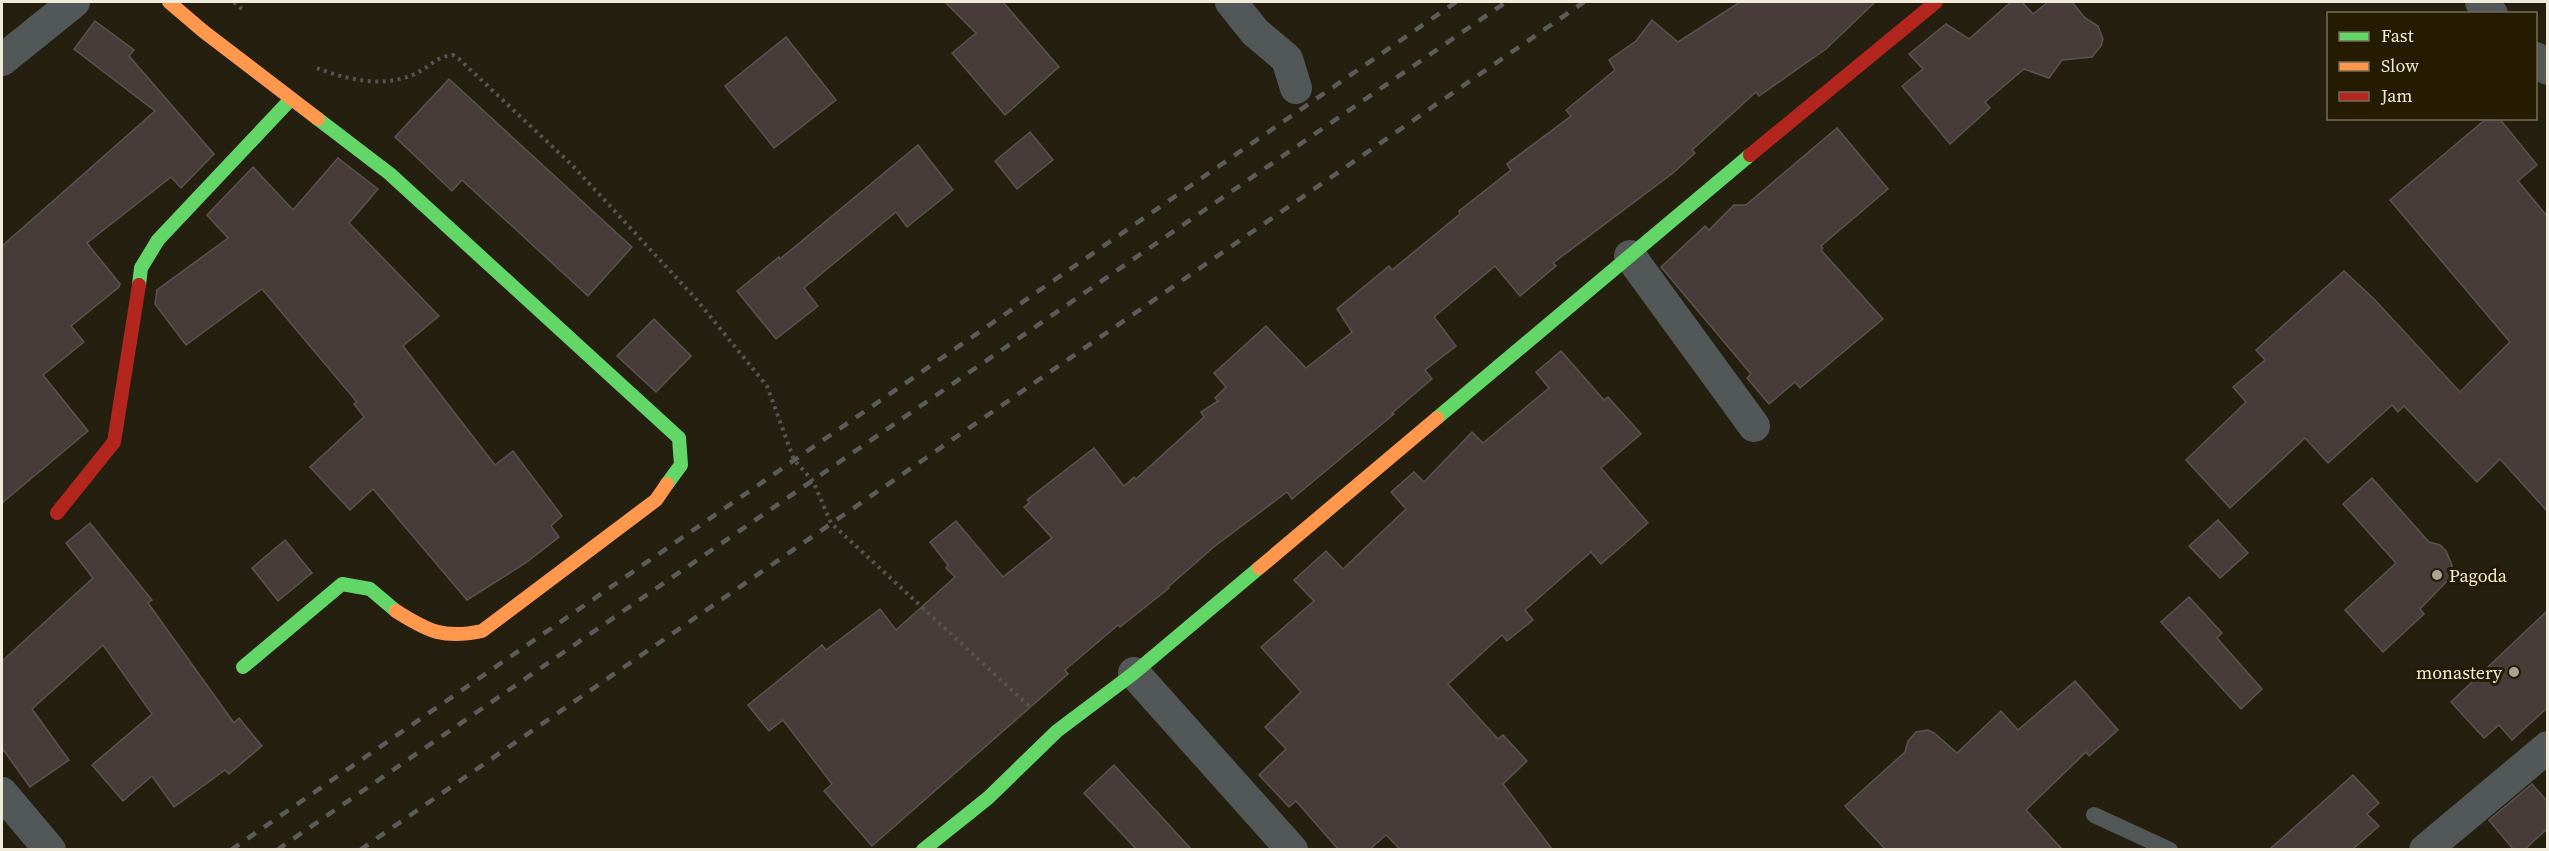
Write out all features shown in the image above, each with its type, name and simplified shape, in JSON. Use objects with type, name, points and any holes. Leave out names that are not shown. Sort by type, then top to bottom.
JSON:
[{"type":"street","points":[[2,60],[74,2]]},
{"type":"street","points":[[169,2],[203,31],[390,174],[679,438],[681,465],[656,500],[482,631],[457,636],[427,630],[397,612],[370,589],[342,584],[243,667]]},
{"type":"street","points":[[1231,2],[1256,32],[1287,59],[1296,88]]},
{"type":"street","points":[[923,849],[988,798],[1057,731],[1134,673],[1936,2]]},
{"type":"street","points":[[57,513],[114,442],[141,268],[158,240],[291,99]]},
{"type":"street","points":[[1630,256],[1754,426]]},
{"type":"street","points":[[1134,673],[1292,849]]},
{"type":"street","points":[[2425,849],[2547,747]]},
{"type":"street","points":[[2,793],[50,849]]},
{"type":"lane","points":[[2094,815],[2170,849]]},
{"type":"path","points":[[234,2],[249,16]]},
{"type":"path","points":[[311,65],[347,77],[375,82],[400,80],[445,55],[453,55],[459,59],[573,165],[696,299],[767,386],[794,460],[813,481],[831,523],[1057,731]]},
{"type":"building","points":[[945,2],[1003,2],[1059,67],[1005,115],[952,53],[976,33]]},
{"type":"building","points":[[1740,2],[1875,2],[1826,49],[1759,96],[1756,92],[1692,150],[1695,153],[1673,173],[1553,263],[1556,266],[1520,296],[1495,266],[1434,317],[1456,346],[1425,370],[1432,379],[1392,413],[1394,414],[1292,499],[1287,492],[1215,546],[1169,588],[1120,627],[1118,625],[1065,670],[1068,674],[872,846],[824,791],[832,784],[783,720],[769,731],[748,705],[822,645],[826,650],[880,609],[896,630],[955,577],[946,568],[948,565],[930,542],[956,521],[1003,577],[1052,538],[1024,507],[1030,502],[1027,500],[1094,448],[1124,486],[1134,477],[1136,479],[1204,417],[1201,412],[1218,401],[1215,398],[1226,387],[1214,373],[1266,326],[1306,368],[1352,332],[1337,309],[1389,266],[1392,270],[1460,214],[1459,211],[1511,170],[1507,164],[1571,116],[1566,110],[1615,70],[1609,60],[1636,41],[1652,20],[1678,42]]},
{"type":"building","points":[[2011,2],[2022,2],[2033,14],[2048,2],[2072,2],[2085,18],[2098,26],[2103,39],[2101,46],[2092,57],[2062,60],[2049,78],[2024,69],[1985,102],[1990,108],[1950,144],[1902,86],[1923,69],[1909,54],[1946,24],[1969,39]]},
{"type":"building","points":[[95,21],[134,50],[129,56],[214,154],[181,188],[171,177],[87,243],[120,284],[119,287],[71,326],[84,342],[43,375],[88,431],[2,503],[2,246],[155,111],[74,49]]},
{"type":"building","points":[[786,37],[836,100],[774,148],[725,86]]},
{"type":"building","points":[[449,79],[632,247],[588,296],[462,180],[452,191],[395,137]]},
{"type":"building","points":[[2485,120],[2501,120],[2537,165],[2518,181],[2547,216],[2547,511],[2500,459],[2477,482],[2404,406],[2398,412],[2392,405],[2328,463],[2305,438],[2230,508],[2186,460],[2246,402],[2233,387],[2265,360],[2256,350],[2344,271],[2374,299],[2460,392],[2510,342],[2390,200]]},
{"type":"building","points":[[1837,128],[1888,189],[1821,246],[1823,248],[1821,250],[1883,319],[1800,388],[1795,382],[1769,404],[1747,378],[1751,374],[1661,267],[1705,226],[1709,230],[1734,205],[1746,205]]},
{"type":"building","points":[[1030,132],[1053,160],[1017,189],[995,161]]},
{"type":"building","points":[[918,145],[953,190],[907,227],[896,212],[804,288],[818,306],[776,339],[737,291],[779,257],[780,259]]},
{"type":"building","points":[[338,158],[378,189],[349,223],[439,316],[403,346],[495,465],[513,451],[562,516],[551,526],[559,537],[527,562],[467,600],[373,489],[350,510],[310,467],[364,417],[354,404],[357,402],[262,289],[186,345],[155,304],[157,290],[228,238],[207,215],[253,167],[293,210]]},
{"type":"building","points":[[654,319],[691,356],[656,392],[617,356]]},
{"type":"building","points":[[1561,351],[1604,400],[1608,397],[1641,434],[1601,468],[1648,523],[1601,564],[1591,552],[1525,610],[1533,620],[1507,641],[1502,635],[1448,684],[1498,739],[1503,735],[1527,761],[1503,784],[1552,849],[1400,849],[1386,835],[1370,849],[1338,849],[1296,801],[1289,807],[1259,775],[1286,749],[1265,727],[1301,692],[1261,647],[1314,601],[1294,580],[1326,551],[1343,569],[1406,509],[1391,492],[1414,472],[1424,482],[1472,432],[1483,443],[1549,388],[1536,372]]},
{"type":"building","points":[[2372,478],[2429,542],[2440,545],[2446,551],[2452,565],[2448,580],[2420,609],[2424,614],[2383,652],[2345,610],[2396,563],[2343,504]]},
{"type":"building","points":[[2218,520],[2248,553],[2220,578],[2189,546]]},
{"type":"building","points":[[90,523],[152,600],[148,603],[234,723],[239,718],[262,746],[229,774],[225,770],[174,807],[152,776],[123,801],[92,765],[152,714],[103,645],[32,709],[69,760],[30,787],[2,748],[2,661],[93,578],[66,543]]},
{"type":"building","points":[[285,540],[312,573],[278,601],[252,568]]},
{"type":"building","points":[[2189,597],[2222,633],[2217,638],[2262,689],[2241,709],[2161,622]]},
{"type":"building","name":"monastery","points":[[2547,611],[2547,708],[2512,740],[2499,725],[2484,738],[2451,702]]},
{"type":"building","points":[[2075,681],[2118,730],[2089,756],[2086,752],[2026,810],[2062,849],[1885,849],[1845,806],[1905,752],[1908,741],[1916,732],[1928,730],[1934,733],[1957,753],[2001,711],[2018,730]]},
{"type":"building","points":[[1114,765],[1191,849],[1136,849],[1084,793]]},
{"type":"building","points":[[2353,775],[2379,803],[2367,814],[2379,826],[2353,849],[2270,849]]},
{"type":"building","points":[[2532,784],[2547,801],[2547,829],[2525,849],[2513,849],[2489,820]]},
{"type":"railway","points":[[231,850],[1456,2]]},
{"type":"railway","points":[[277,850],[1506,2]]},
{"type":"railway","points":[[360,850],[1584,2]]},
{"type":"traffic: fast","points":[[139,285],[141,268],[158,240],[291,99]]},
{"type":"traffic: fast","points":[[318,119],[390,174],[679,438],[681,465],[667,484]]},
{"type":"traffic: fast","points":[[1437,418],[1750,155]]},
{"type":"traffic: fast","points":[[923,850],[988,798],[1057,731],[1134,673],[1259,568]]},
{"type":"traffic: fast","points":[[243,667],[342,584],[370,589],[396,611]]},
{"type":"traffic: slow","points":[[169,2],[203,31],[318,119]]},
{"type":"traffic: slow","points":[[1259,568],[1437,418]]},
{"type":"traffic: slow","points":[[396,611],[437,632],[457,634],[482,631],[656,500],[667,484]]},
{"type":"traffic: jam","points":[[1750,155],[1936,2]]},
{"type":"traffic: jam","points":[[57,513],[114,442],[139,285]]},
{"type":"place","name":"Pagoda","points":[[2437,575]]},
{"type":"place","name":"monastery","points":[[2514,672]]}]
